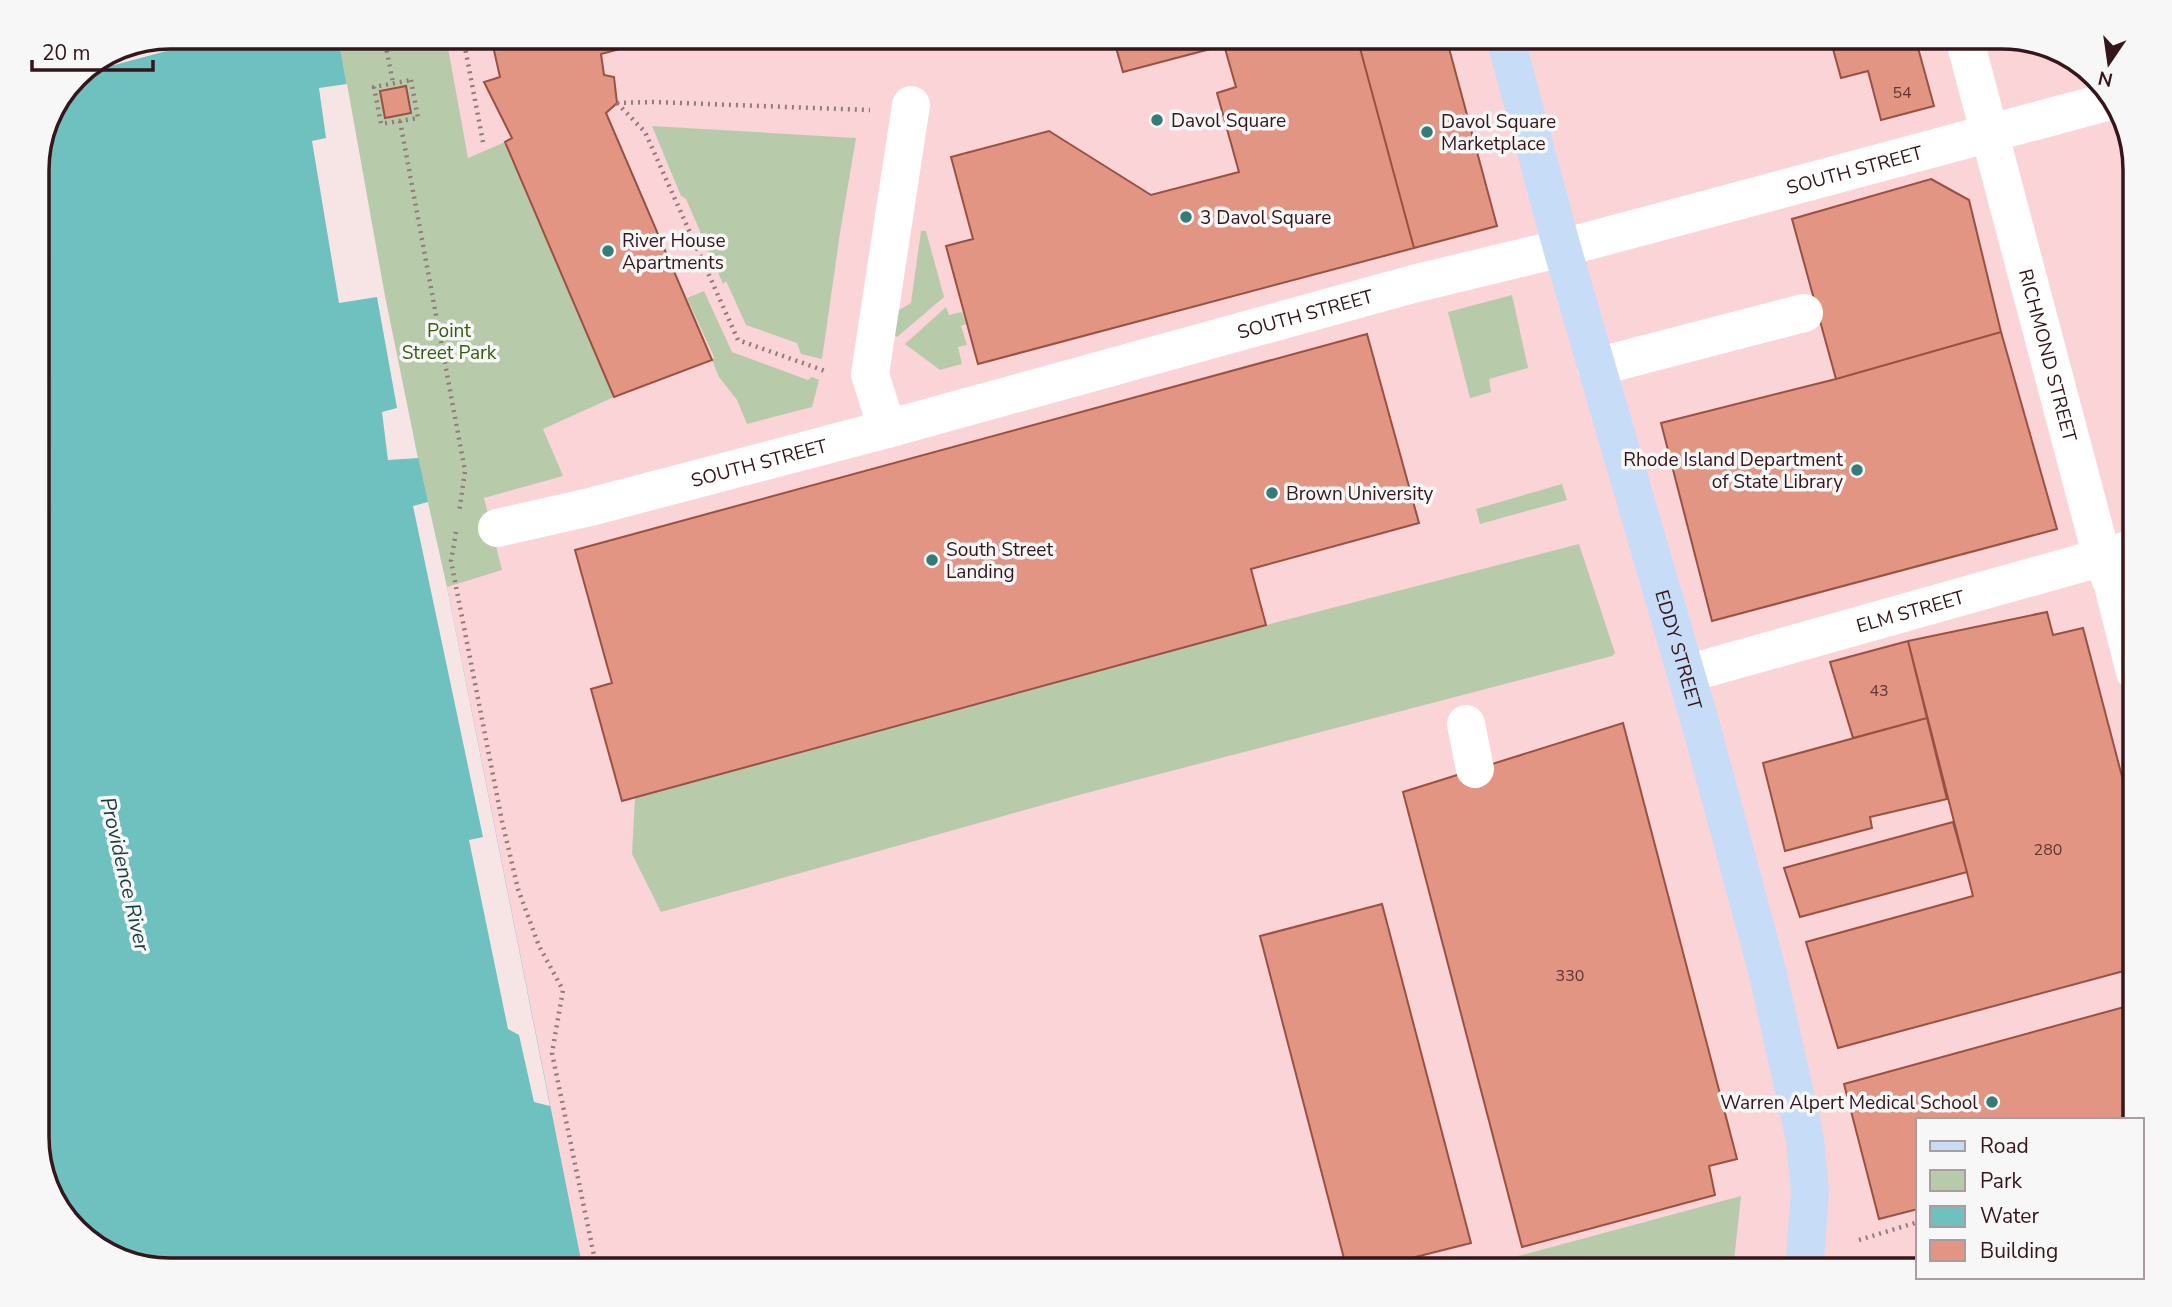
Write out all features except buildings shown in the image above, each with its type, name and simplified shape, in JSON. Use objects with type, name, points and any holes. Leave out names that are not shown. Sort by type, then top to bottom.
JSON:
[{"type":"main road","name":"EDDY STREET","points":[[1508,49],[1767,970],[1805,1139],[1810,1193],[1805,1258]]},
{"type":"street","name":"RICHMOND STREET","points":[[1967,49],[1989,132],[2119,553],[2113,585],[2123,625]]},
{"type":"street","name":"SOUTH STREET","points":[[497,528],[590,507],[887,429],[1413,285],[1562,248],[2103,103]]},
{"type":"street","points":[[887,429],[870,374],[911,105]]},
{"type":"street","points":[[1596,367],[1804,313]]},
{"type":"street","name":"ELM STREET","points":[[1686,674],[2119,553]]},
{"type":"street","points":[[1466,724],[1475,769]]},
{"type":"path","points":[[386,49],[393,83]]},
{"type":"path","points":[[465,49],[483,142]]},
{"type":"path","points":[[411,80],[418,118],[381,124],[374,87],[393,83],[411,80]]},
{"type":"path","points":[[828,372],[738,340],[645,132],[617,103],[870,110]]},
{"type":"path","points":[[400,121],[465,471],[452,561],[502,821],[518,889],[539,946],[563,990],[552,1053],[595,1258]]},
{"type":"path","points":[[1859,1240],[1916,1223]]},
{"type":"shaded area","points":[[217,49],[2002,49],[2048,58],[2074,73],[2074,98],[2099,98],[2117,131],[2123,162],[2123,1118],[1916,1118],[1916,1258],[170,1258],[124,1249],[90,1228],[69,1204],[55,1176],[49,1145],[50,154]]},
{"type":"green space","name":"Point Street Park","points":[[340,49],[448,49],[468,158],[505,142],[614,397],[543,429],[563,476],[484,498],[502,570],[447,587],[395,352]]},
{"type":"green space","points":[[652,126],[856,138],[822,359],[801,354],[797,343],[746,325],[726,281],[723,284],[686,199],[681,196]]},
{"type":"green space","points":[[921,231],[926,231],[944,297],[897,337],[894,335],[896,312],[911,303]]},
{"type":"green space","points":[[704,291],[732,352],[808,380],[812,377],[819,380],[812,407],[747,424],[737,400],[719,377],[712,360],[714,357],[687,298]]},
{"type":"green space","points":[[1512,295],[1528,368],[1489,379],[1491,392],[1470,398],[1448,312]]},
{"type":"green space","points":[[946,307],[949,315],[962,312],[966,324],[961,326],[967,345],[958,347],[962,364],[940,370],[905,344]]},
{"type":"green space","points":[[1562,484],[1567,500],[1480,524],[1476,509]]},
{"type":"green space","points":[[1579,544],[1615,653],[1612,656],[1075,796],[661,912],[632,854],[635,797],[1266,625]]},
{"type":"green space","points":[[1741,1196],[1734,1258],[1518,1256]]},
{"type":"water","name":"Providence River","points":[[170,49],[340,49],[395,352],[447,587],[581,1258],[170,1258],[139,1254],[109,1242],[90,1228],[69,1204],[55,1176],[49,1145],[49,162],[61,116],[74,96],[90,79],[109,65],[146,51]]},
{"type":"pier","points":[[174,49],[106,67],[131,55]]},
{"type":"pier","points":[[347,84],[385,296],[418,458],[388,460],[382,412],[397,408],[377,297],[339,303],[312,141],[326,138],[319,88]]},
{"type":"pier","points":[[428,502],[550,1106],[534,1102],[519,1035],[508,1029],[469,840],[483,837],[413,506]]},
{"type":"place","name":"Davol Square","points":[[1157,120]]},
{"type":"place","name":"Davol Square Marketplace","points":[[1427,132]]},
{"type":"place","name":"3 Davol Square","points":[[1186,217]]},
{"type":"place","name":"River House Apartments","points":[[608,251]]},
{"type":"place","name":"Rhode Island Department of State Library","points":[[1857,470]]},
{"type":"place","name":"Brown University","points":[[1272,493]]},
{"type":"place","name":"South Street Landing","points":[[932,560]]},
{"type":"place","name":"Warren Alpert Medical School","points":[[1992,1102]]}]
